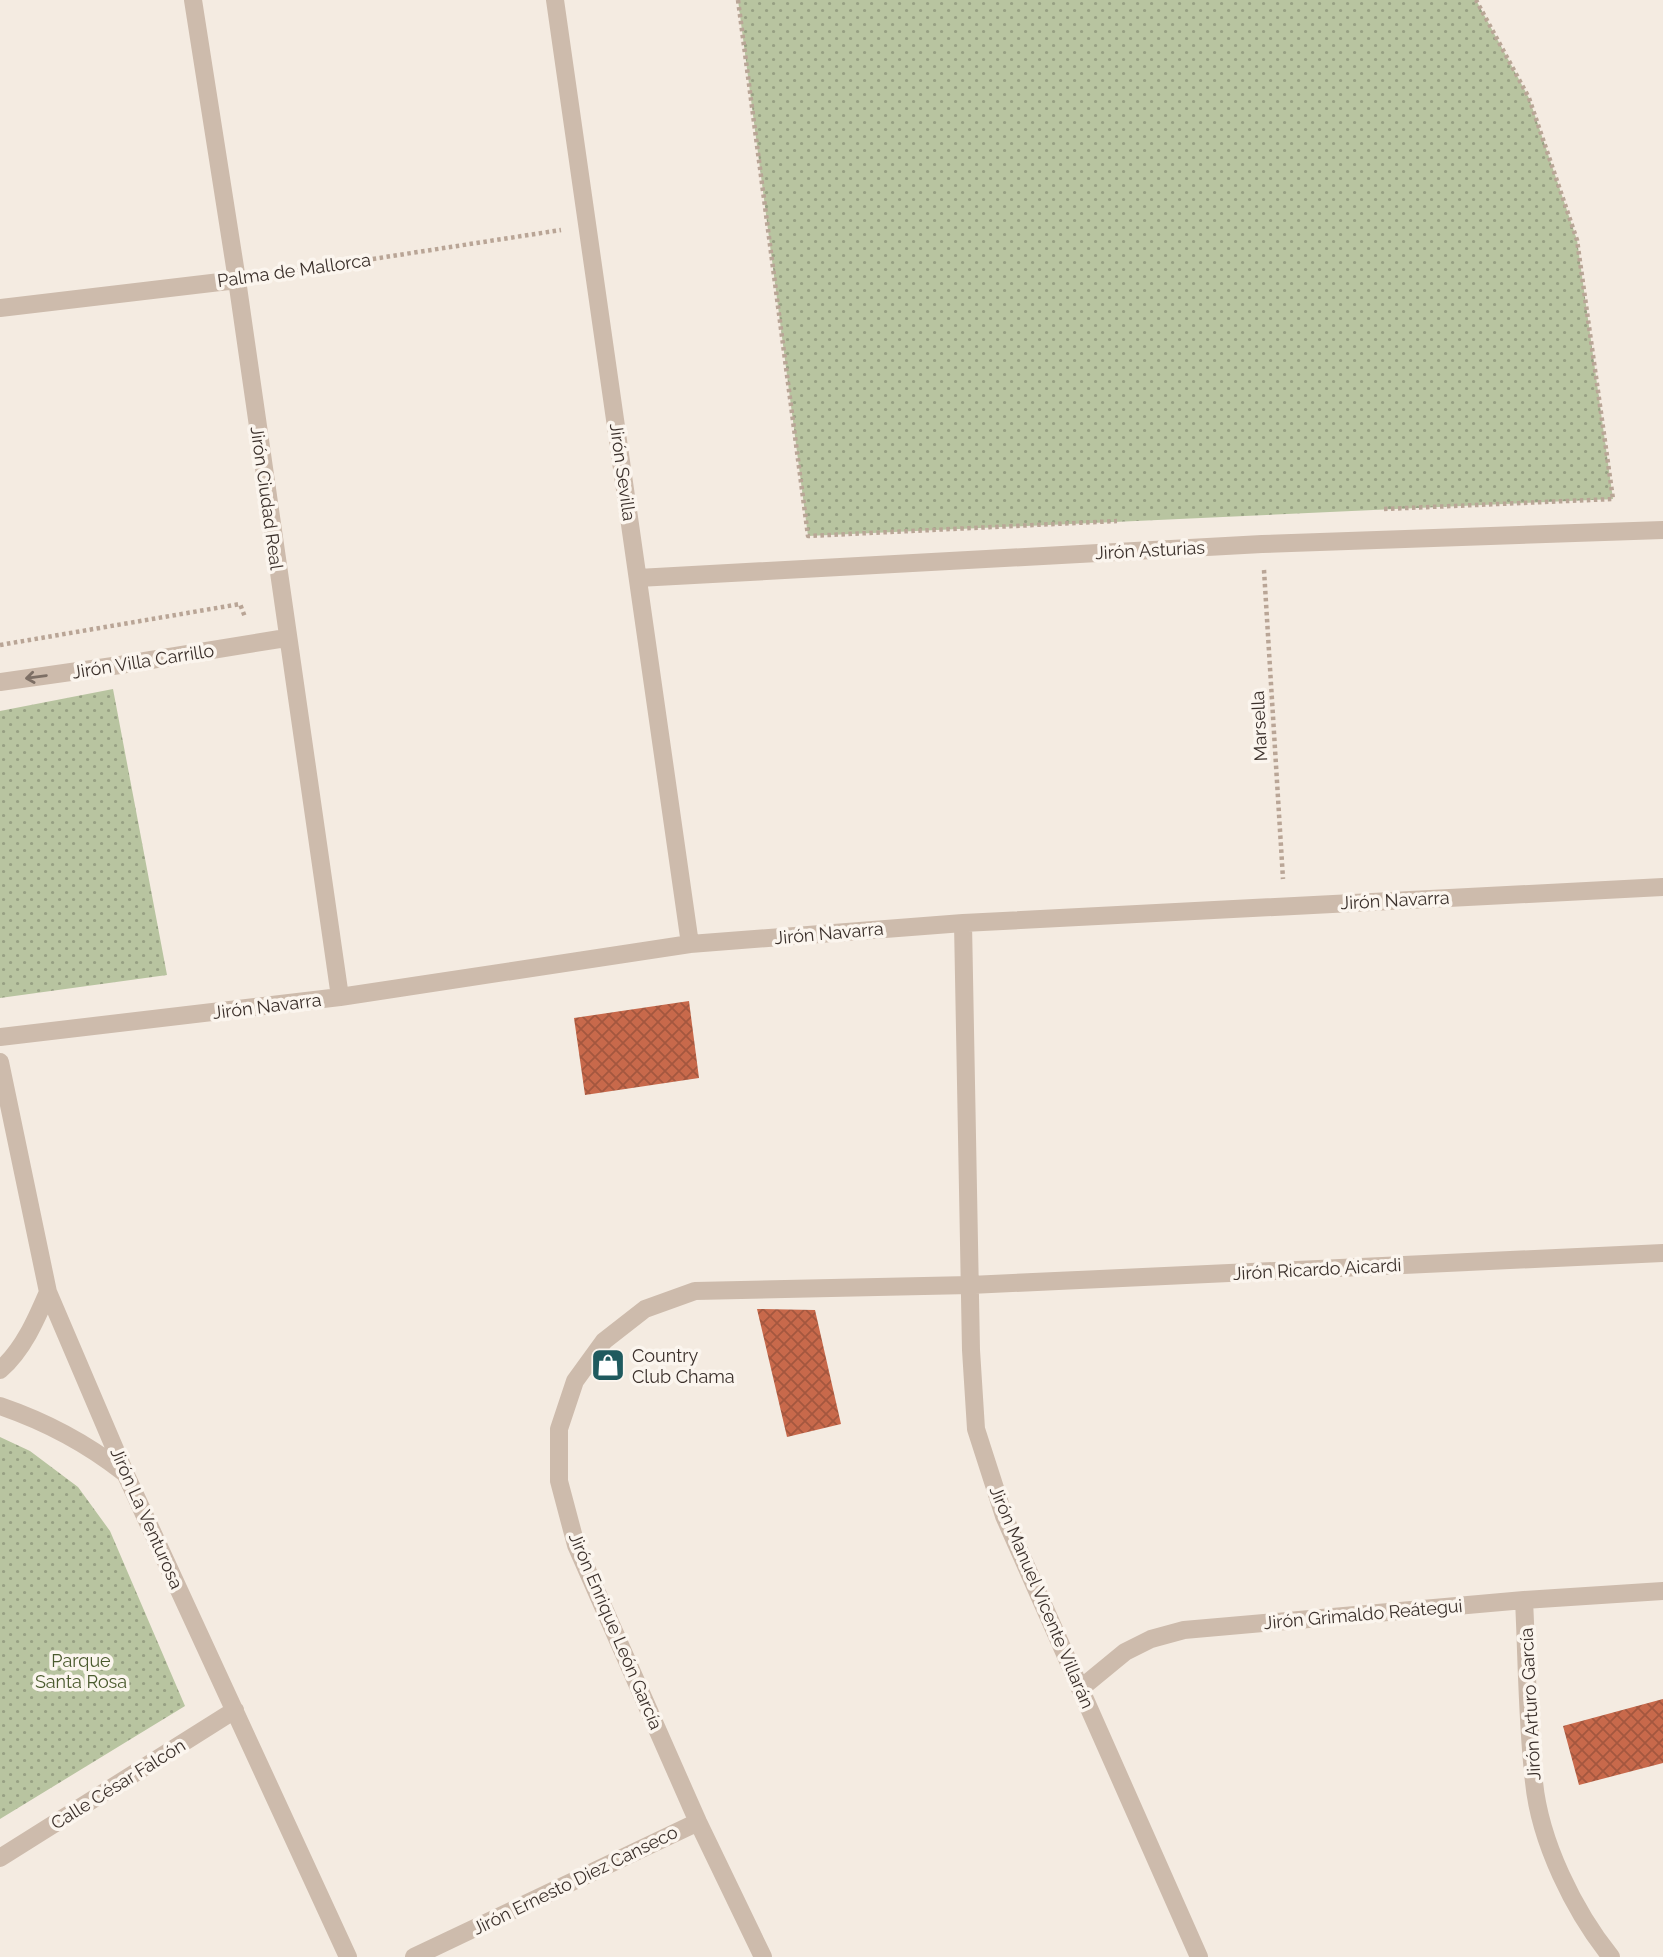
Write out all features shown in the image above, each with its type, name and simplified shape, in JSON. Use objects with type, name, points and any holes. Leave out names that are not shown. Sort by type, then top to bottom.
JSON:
[{"type":"street","name":"Jirón Ciudad Real","points":[[193,0],[340,997]]},
{"type":"street","name":"Jirón Sevilla","points":[[555,0],[690,944]]},
{"type":"street","name":"Palma de Mallorca","points":[[0,308],[236,280]]},
{"type":"street","name":"Jirón Asturias","points":[[638,578],[1262,544],[1663,530]]},
{"type":"street","name":"Jirón Villa Carrillo","points":[[0,682],[286,638]]},
{"type":"street","name":"Jirón Navarra","points":[[0,1037],[340,997],[690,944],[963,923],[1663,887]]},
{"type":"street","name":"Jirón Manuel Vicente Villarán","points":[[963,923],[971,1350],[976,1429],[1004,1516],[1199,1957]]},
{"type":"street","name":"Jirón La Venturosa","points":[[0,1062],[48,1292],[126,1475],[348,1957]]},
{"type":"street","name":"Jirón Ricardo Aicardi","points":[[971,1284],[1663,1253]]},
{"type":"street","name":"Jirón Enrique León García","points":[[763,1957],[698,1822],[576,1545],[559,1481],[559,1429],[575,1381],[604,1341],[645,1309],[695,1291],[971,1284]]},
{"type":"street","points":[[0,1370],[20,1347],[48,1292]]},
{"type":"street","points":[[0,1406],[29,1416],[63,1433],[107,1459],[126,1475]]},
{"type":"street","name":"Jirón Grimaldo Reátegui","points":[[1080,1689],[1125,1652],[1151,1639],[1184,1630],[1524,1600],[1663,1591]]},
{"type":"street","name":"Jirón Arturo García","points":[[1524,1600],[1534,1784],[1546,1836],[1565,1886],[1595,1937],[1611,1957]]},
{"type":"street","name":"Calle César Falcón","points":[[0,1858],[235,1710]]},
{"type":"street","name":"Jirón Ernesto Diez Canseco","points":[[414,1957],[698,1822]]},
{"type":"path","points":[[738,0],[808,536],[1130,521]]},
{"type":"path","points":[[1379,510],[1613,499],[1577,240],[1529,98],[1476,0]]},
{"type":"path","name":"Palma de Mallorca","points":[[236,280],[587,226]]},
{"type":"path","name":"Marsella","points":[[1262,544],[1284,906]]},
{"type":"path","points":[[0,645],[240,604],[254,643]]},
{"type":"green space","points":[[738,0],[1476,0],[1529,98],[1577,240],[1613,499],[808,536]]},
{"type":"green space","points":[[113,689],[167,975],[0,998],[0,711]]},
{"type":"green space","name":"Parque Santa Rosa","points":[[0,1437],[30,1451],[78,1487],[110,1531],[185,1706],[0,1819]]},
{"type":"building","points":[[689,1001],[699,1078],[585,1095],[574,1018]]},
{"type":"building","points":[[757,1309],[815,1310],[841,1424],[787,1437]]},
{"type":"building","points":[[1663,1699],[1663,1763],[1579,1785],[1563,1726]]},
{"type":"place","name":"Country Club Chama","points":[[608,1365]]}]
